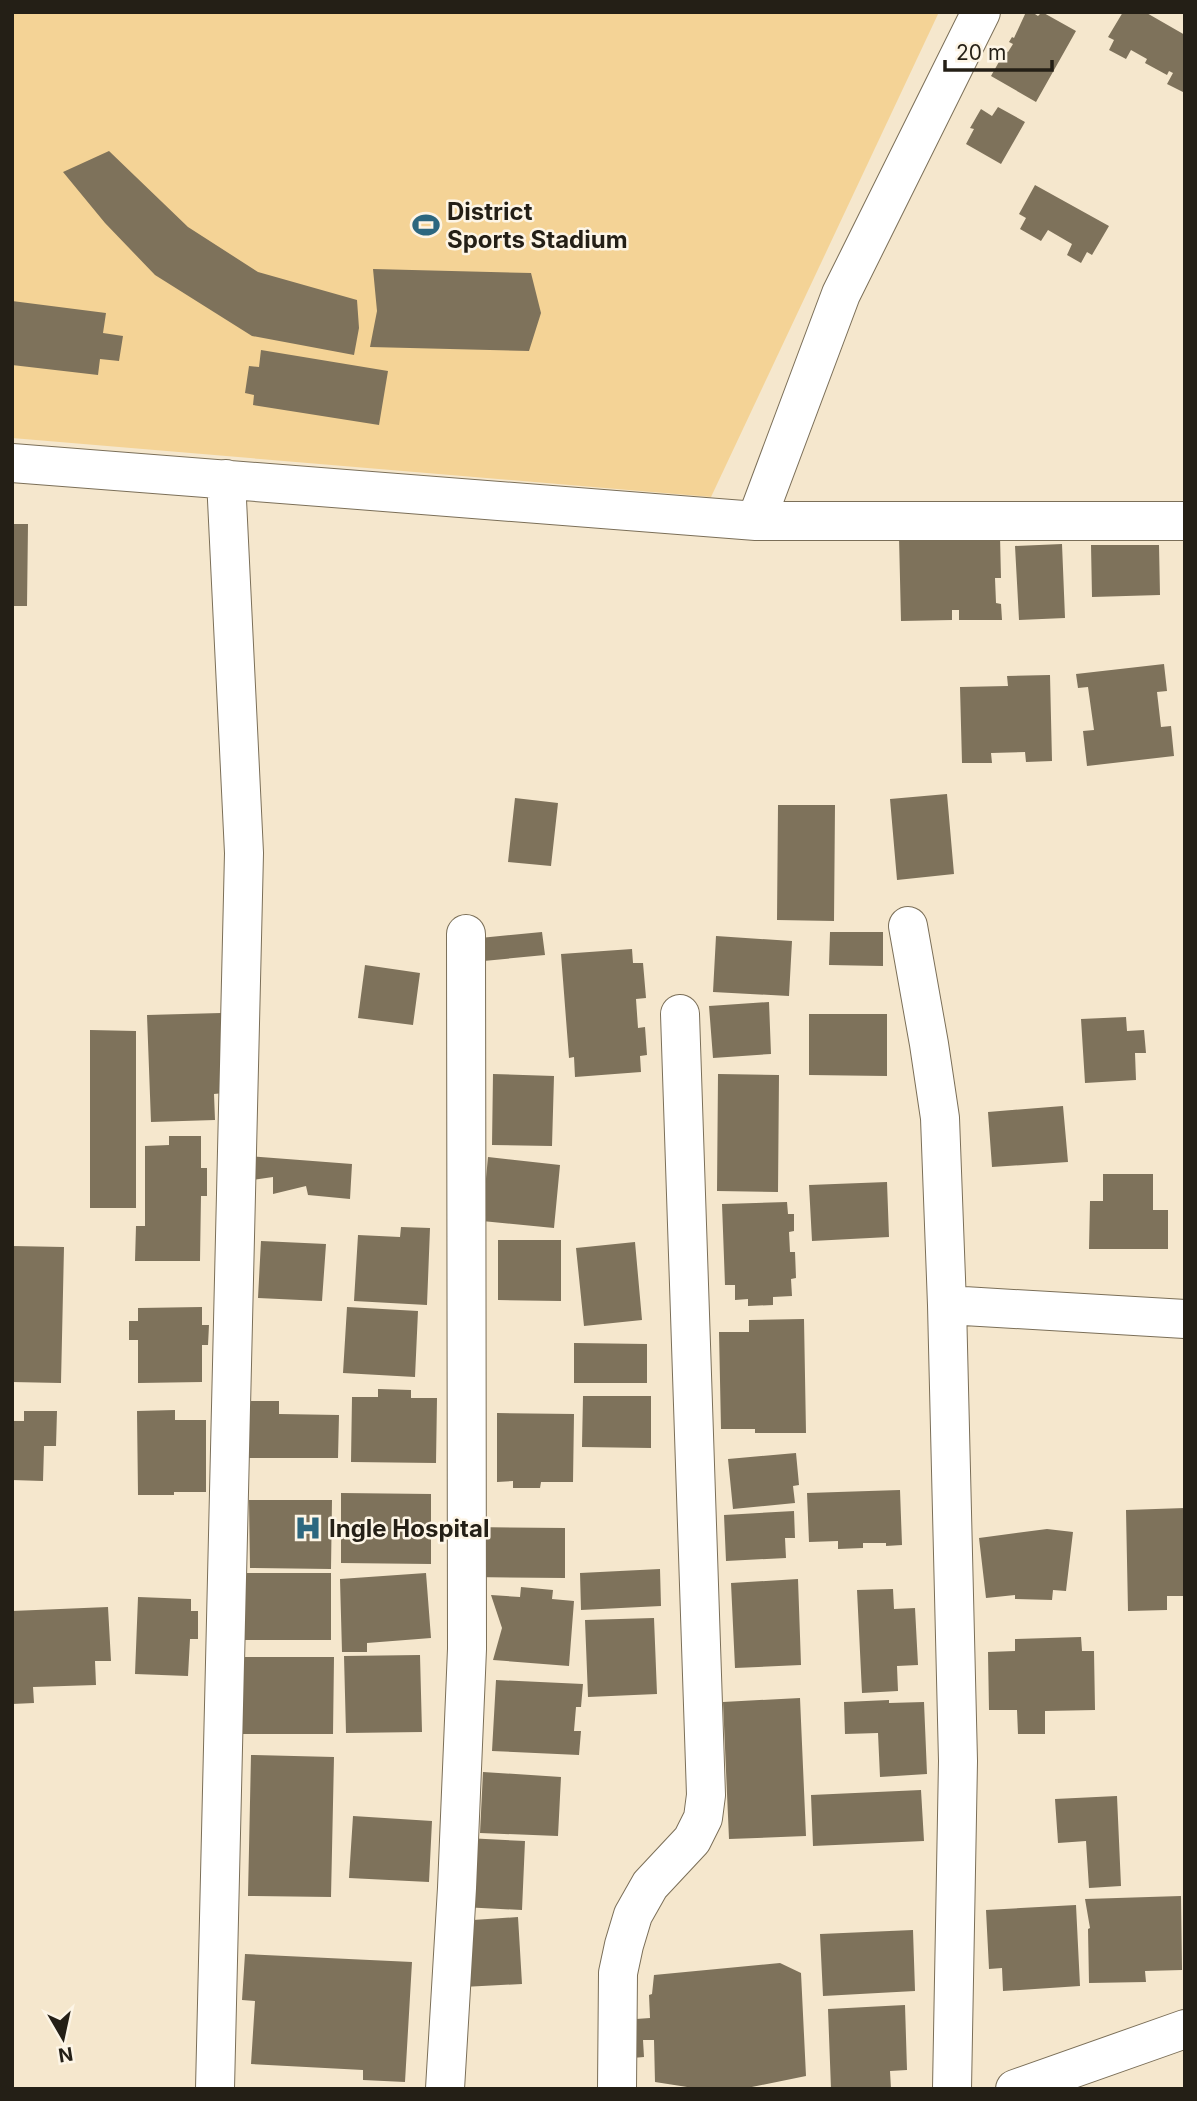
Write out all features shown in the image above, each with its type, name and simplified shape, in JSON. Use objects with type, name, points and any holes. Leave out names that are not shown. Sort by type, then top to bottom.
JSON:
[{"type":"street","points":[[756,521],[841,294],[981,12]]},
{"type":"street","points":[[12,463],[756,521],[1185,522]]},
{"type":"street","points":[[215,2089],[244,853],[226,480]]},
{"type":"street","points":[[908,926],[940,1118],[958,1761],[952,2089]]},
{"type":"street","points":[[445,2089],[467,1649],[466,934]]},
{"type":"street","points":[[617,2089],[618,1973],[633,1915],[650,1885],[692,1840],[703,1818],[706,1795],[680,1014]]},
{"type":"street","points":[[947,1305],[1185,1319]]},
{"type":"street","points":[[1016,2089],[1185,2029]]},
{"type":"shaded area","name":"District Sports Stadium","points":[[12,12],[939,12],[711,497],[12,438]]},
{"type":"building","points":[[1026,12],[1038,16],[1042,12],[1076,31],[1036,102],[991,76],[1005,51],[1008,52],[1013,44],[1009,42],[1014,38]]},
{"type":"building","points":[[1123,12],[1145,12],[1185,35],[1185,93],[1167,84],[1173,73],[1169,71],[1167,75],[1145,63],[1147,59],[1131,50],[1126,59],[1109,50],[1114,40],[1108,37]]},
{"type":"building","points":[[998,107],[1025,122],[1001,164],[966,144],[974,129],[970,128],[981,109],[992,116]]},
{"type":"building","points":[[109,151],[188,227],[258,272],[357,300],[359,328],[354,355],[252,336],[155,275],[105,223],[63,172]]},
{"type":"building","points":[[1035,185],[1109,226],[1092,255],[1087,252],[1081,263],[1067,255],[1072,244],[1048,230],[1041,241],[1020,229],[1026,218],[1019,214]]},
{"type":"building","points":[[373,269],[531,273],[541,313],[529,351],[370,347],[377,311]]},
{"type":"building","points":[[12,301],[106,313],[103,333],[123,336],[119,361],[100,359],[98,375],[12,365]]},
{"type":"building","points":[[261,350],[388,371],[379,425],[253,405],[254,395],[245,393],[249,366],[259,367]]},
{"type":"building","points":[[12,524],[28,524],[27,606],[12,606]]},
{"type":"building","points":[[1000,536],[1001,578],[995,578],[996,603],[1001,604],[1002,620],[959,620],[959,610],[952,610],[952,620],[901,621],[899,537]]},
{"type":"building","points":[[1062,544],[1065,618],[1019,620],[1015,546]]},
{"type":"building","points":[[1091,545],[1159,545],[1160,595],[1092,597]]},
{"type":"building","points":[[1164,664],[1167,691],[1157,692],[1161,727],[1171,726],[1174,756],[1087,766],[1083,731],[1094,730],[1088,687],[1078,688],[1076,674]]},
{"type":"building","points":[[1050,675],[1052,761],[1026,762],[1025,752],[991,753],[992,763],[962,763],[960,687],[1008,686],[1007,676]]},
{"type":"building","points":[[947,794],[954,874],[897,880],[890,799]]},
{"type":"building","points":[[515,798],[558,803],[551,866],[508,862]]},
{"type":"building","points":[[778,805],[835,805],[834,921],[777,920]]},
{"type":"building","points":[[542,932],[545,955],[473,962],[470,939]]},
{"type":"building","points":[[830,932],[883,932],[883,966],[829,965]]},
{"type":"building","points":[[716,936],[792,941],[789,996],[713,992]]},
{"type":"building","points":[[632,949],[633,963],[643,963],[646,998],[636,999],[638,1028],[645,1027],[647,1055],[640,1056],[641,1072],[575,1077],[574,1057],[569,1058],[561,954]]},
{"type":"building","points":[[365,965],[420,973],[413,1025],[358,1018]]},
{"type":"building","points":[[769,1002],[771,1054],[713,1058],[709,1006]]},
{"type":"building","points":[[221,1013],[224,1093],[214,1094],[215,1120],[151,1122],[147,1015]]},
{"type":"building","points":[[809,1014],[887,1014],[887,1076],[809,1075]]},
{"type":"building","points":[[1126,1017],[1127,1031],[1144,1030],[1146,1053],[1135,1053],[1136,1080],[1085,1083],[1081,1019]]},
{"type":"building","points":[[90,1030],[136,1031],[136,1208],[90,1208]]},
{"type":"building","points":[[493,1074],[554,1076],[552,1146],[492,1145]]},
{"type":"building","points":[[718,1074],[779,1075],[778,1192],[717,1191]]},
{"type":"building","points":[[1063,1106],[1068,1162],[992,1167],[988,1112]]},
{"type":"building","points":[[169,1136],[201,1136],[201,1168],[207,1168],[207,1196],[201,1196],[200,1261],[135,1261],[136,1226],[145,1226],[145,1146],[169,1145]]},
{"type":"building","points":[[249,1156],[352,1164],[350,1199],[308,1195],[306,1186],[273,1194],[273,1177],[246,1181]]},
{"type":"building","points":[[488,1157],[560,1165],[554,1228],[482,1221]]},
{"type":"building","points":[[1103,1174],[1153,1174],[1153,1210],[1168,1210],[1168,1249],[1089,1249],[1090,1201],[1103,1201]]},
{"type":"building","points":[[887,1182],[889,1237],[812,1241],[809,1185]]},
{"type":"building","points":[[787,1202],[788,1214],[794,1214],[794,1231],[789,1232],[790,1252],[795,1252],[796,1278],[791,1279],[792,1296],[773,1297],[773,1305],[748,1306],[748,1299],[735,1300],[735,1285],[725,1285],[722,1204]]},
{"type":"building","points":[[401,1227],[430,1228],[427,1305],[354,1301],[358,1235],[400,1237]]},
{"type":"building","points":[[498,1240],[561,1240],[561,1301],[498,1300]]},
{"type":"building","points":[[261,1241],[326,1244],[322,1301],[258,1298]]},
{"type":"building","points":[[635,1242],[642,1320],[584,1326],[576,1248]]},
{"type":"building","points":[[12,1246],[64,1247],[61,1383],[12,1382]]},
{"type":"building","points":[[202,1307],[202,1325],[209,1325],[208,1345],[202,1345],[202,1382],[138,1383],[138,1340],[129,1340],[129,1321],[138,1321],[138,1308]]},
{"type":"building","points":[[347,1307],[418,1311],[415,1377],[343,1373]]},
{"type":"building","points":[[804,1319],[806,1433],[755,1433],[755,1429],[721,1429],[719,1332],[749,1332],[749,1320]]},
{"type":"building","points":[[574,1343],[647,1344],[647,1383],[574,1383]]},
{"type":"building","points":[[378,1389],[411,1390],[411,1398],[437,1398],[436,1463],[351,1462],[352,1397],[378,1397]]},
{"type":"building","points":[[583,1396],[651,1396],[651,1448],[582,1447]]},
{"type":"building","points":[[249,1401],[279,1401],[279,1414],[339,1415],[338,1458],[248,1458]]},
{"type":"building","points":[[175,1410],[175,1420],[206,1420],[206,1492],[138,1495],[137,1411]]},
{"type":"building","points":[[24,1411],[57,1411],[56,1446],[44,1446],[43,1481],[12,1480],[12,1421],[24,1421]]},
{"type":"building","points":[[497,1413],[574,1414],[573,1482],[541,1482],[540,1488],[513,1488],[513,1481],[497,1482]]},
{"type":"building","points":[[796,1453],[799,1485],[793,1486],[795,1503],[733,1509],[728,1459]]},
{"type":"building","points":[[900,1490],[902,1545],[863,1543],[863,1548],[838,1549],[838,1541],[809,1542],[807,1493]]},
{"type":"building","points":[[341,1493],[431,1494],[431,1564],[341,1563]]},
{"type":"building","points":[[249,1500],[332,1500],[331,1569],[250,1568]]},
{"type":"building","points":[[1185,1508],[1185,1596],[1167,1596],[1167,1610],[1128,1611],[1126,1510]]},
{"type":"building","points":[[794,1511],[795,1538],[785,1538],[786,1558],[726,1561],[724,1515]]},
{"type":"building","points":[[471,1527],[565,1528],[565,1578],[471,1577]]},
{"type":"building","points":[[1047,1529],[1073,1532],[1066,1591],[1053,1590],[1052,1600],[1015,1599],[1015,1595],[986,1598],[979,1538]]},
{"type":"building","points":[[660,1569],[661,1606],[581,1610],[580,1573]]},
{"type":"building","points":[[240,1573],[331,1573],[331,1640],[240,1640]]},
{"type":"building","points":[[426,1573],[431,1638],[367,1643],[367,1652],[342,1652],[340,1579]]},
{"type":"building","points":[[798,1579],[801,1665],[735,1668],[731,1583]]},
{"type":"building","points":[[521,1587],[553,1590],[552,1599],[574,1601],[569,1666],[493,1660],[502,1628],[491,1595],[520,1597]]},
{"type":"building","points":[[893,1589],[894,1609],[915,1608],[918,1665],[897,1666],[898,1691],[862,1693],[857,1590]]},
{"type":"building","points":[[138,1597],[191,1599],[191,1611],[198,1611],[198,1639],[190,1639],[188,1676],[135,1674]]},
{"type":"building","points":[[108,1607],[111,1661],[95,1661],[96,1685],[33,1687],[34,1703],[12,1704],[12,1611]]},
{"type":"building","points":[[654,1618],[657,1694],[588,1697],[585,1620]]},
{"type":"building","points":[[1081,1637],[1082,1651],[1094,1651],[1095,1710],[1045,1711],[1045,1734],[1018,1734],[1017,1710],[989,1710],[988,1652],[1015,1651],[1015,1639]]},
{"type":"building","points":[[420,1655],[422,1732],[346,1733],[344,1656]]},
{"type":"building","points":[[243,1657],[334,1657],[333,1734],[243,1734]]},
{"type":"building","points":[[496,1680],[583,1684],[581,1707],[576,1707],[574,1731],[581,1731],[579,1755],[492,1751]]},
{"type":"building","points":[[800,1698],[806,1836],[729,1839],[723,1702]]},
{"type":"building","points":[[889,1700],[889,1703],[924,1702],[927,1774],[880,1777],[878,1733],[845,1734],[844,1702]]},
{"type":"building","points":[[251,1755],[334,1757],[331,1897],[248,1896]]},
{"type":"building","points":[[483,1772],[561,1777],[558,1836],[480,1833]]},
{"type":"building","points":[[921,1790],[924,1841],[813,1846],[811,1795]]},
{"type":"building","points":[[1117,1796],[1121,1886],[1089,1888],[1086,1841],[1058,1843],[1055,1799]]},
{"type":"building","points":[[353,1816],[432,1821],[429,1882],[349,1878]]},
{"type":"building","points":[[466,1838],[525,1841],[522,1910],[462,1907]]},
{"type":"building","points":[[1181,1896],[1182,1970],[1145,1971],[1146,1982],[1089,1983],[1090,1928],[1085,1899]]},
{"type":"building","points":[[1076,1905],[1080,1986],[1003,1991],[1002,1968],[989,1969],[986,1910]]},
{"type":"building","points":[[518,1917],[522,1984],[463,1987],[458,1921]]},
{"type":"building","points":[[913,1930],[915,1991],[823,1996],[820,1934]]},
{"type":"building","points":[[245,1954],[412,1962],[405,2082],[363,2080],[363,2070],[251,2064],[255,2001],[242,2000]]},
{"type":"building","points":[[780,1963],[801,1973],[806,2076],[742,2089],[700,2089],[655,2082],[654,2040],[643,2040],[644,2057],[632,2058],[636,2019],[650,2018],[649,1995],[652,1994],[654,1975]]},
{"type":"building","points":[[905,2005],[907,2070],[890,2071],[891,2089],[831,2089],[828,2009]]},
{"type":"place","name":"District Sports Stadium","points":[[426,225]]},
{"type":"place","name":"Ingle Hospital","points":[[308,1528]]}]
